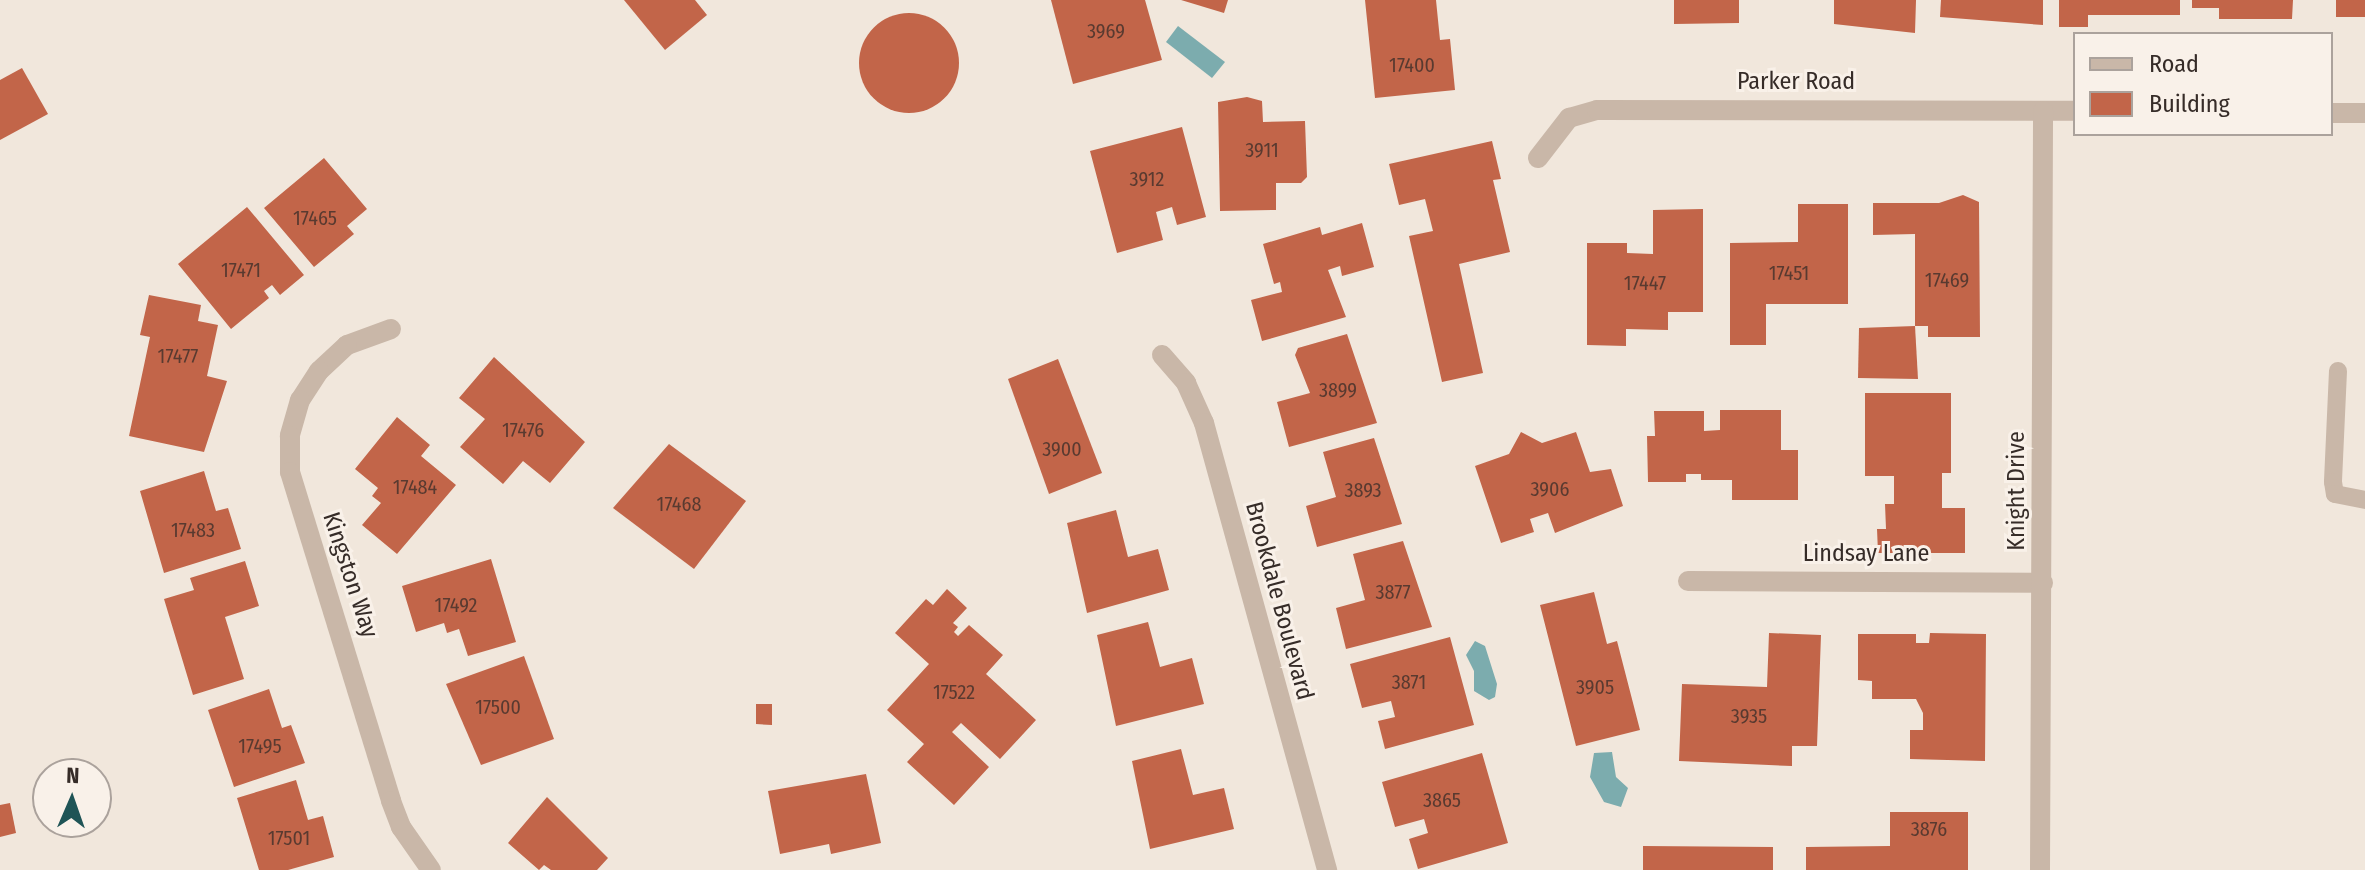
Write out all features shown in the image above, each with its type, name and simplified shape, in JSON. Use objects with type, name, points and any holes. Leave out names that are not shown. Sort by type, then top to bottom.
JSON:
[{"type":"street","name":"Parker Road","points":[[1538,158],[1569,118],[1597,110],[2073,111]]},
{"type":"street","name":"Knight Drive","points":[[2040,870],[2043,111]]},
{"type":"street","points":[[2333,113],[2365,113]]},
{"type":"street","name":"Kingston Way","points":[[391,329],[347,345],[319,371],[300,400],[290,436],[290,472],[391,801],[401,827],[431,870]]},
{"type":"street","name":"Brookdale Boulevard","points":[[1162,355],[1186,383],[1204,423],[1327,870]]},
{"type":"street","name":"Lindsay Lane","points":[[1688,581],[2043,583]]},
{"type":"lane","points":[[2338,371],[2335,494],[2365,500]]},
{"type":"water","points":[[1178,26],[1225,62],[1212,78],[1166,42]]},
{"type":"water","points":[[1475,641],[1485,646],[1497,684],[1495,697],[1489,700],[1474,691],[1474,671],[1466,655]]},
{"type":"water","points":[[1612,752],[1616,777],[1628,788],[1621,807],[1604,802],[1590,777],[1594,753]]},
{"type":"building","points":[[624,0],[695,0],[707,15],[665,50]]},
{"type":"building","points":[[1051,0],[1145,0],[1162,60],[1073,84]]},
{"type":"building","points":[[1181,0],[1228,0],[1224,13]]},
{"type":"building","points":[[1365,0],[1436,0],[1440,40],[1450,39],[1455,90],[1375,98]]},
{"type":"building","points":[[1674,0],[1739,0],[1739,23],[1674,24]]},
{"type":"building","points":[[1834,0],[1916,0],[1915,33],[1834,24]]},
{"type":"building","points":[[1941,0],[2043,0],[2043,25],[1940,17]]},
{"type":"building","points":[[2059,0],[2180,0],[2180,15],[2088,15],[2088,27],[2059,27]]},
{"type":"building","points":[[2192,0],[2293,0],[2292,19],[2219,19],[2219,8],[2192,8]]},
{"type":"building","points":[[2336,0],[2365,0],[2365,17],[2336,17]]},
{"type":"building","points":[[909,13],[928,17],[945,27],[955,44],[959,63],[955,82],[945,99],[928,109],[909,113],[890,109],[873,99],[863,82],[859,63],[863,44],[873,27],[890,17]]},
{"type":"building","points":[[22,68],[48,114],[0,140],[0,80]]},
{"type":"building","points":[[1247,97],[1262,101],[1263,122],[1305,121],[1307,177],[1301,183],[1276,183],[1276,210],[1220,211],[1218,102]]},
{"type":"building","points":[[1182,127],[1206,217],[1177,225],[1172,207],[1156,212],[1163,240],[1117,253],[1090,151]]},
{"type":"building","points":[[1492,141],[1501,179],[1493,180],[1510,252],[1459,264],[1483,373],[1442,382],[1409,236],[1433,231],[1425,199],[1399,205],[1389,164]]},
{"type":"building","points":[[324,158],[367,209],[347,226],[354,234],[314,267],[264,208]]},
{"type":"building","points":[[1963,195],[1979,202],[1980,337],[1928,337],[1928,326],[1915,326],[1915,234],[1873,235],[1873,203],[1939,203]]},
{"type":"building","points":[[1798,204],[1848,204],[1848,304],[1766,304],[1766,345],[1730,345],[1730,243],[1798,242]]},
{"type":"building","points":[[247,207],[304,275],[280,295],[272,285],[264,291],[269,298],[231,329],[178,264]]},
{"type":"building","points":[[1703,209],[1703,312],[1668,312],[1668,330],[1626,329],[1626,346],[1587,345],[1587,243],[1627,243],[1627,253],[1653,254],[1653,210]]},
{"type":"building","points":[[1362,223],[1374,267],[1342,276],[1340,266],[1328,270],[1346,317],[1262,341],[1251,300],[1282,292],[1280,282],[1274,284],[1263,244],[1320,227],[1322,235]]},
{"type":"building","points":[[149,295],[201,305],[198,321],[218,325],[207,376],[227,381],[204,452],[129,436],[150,337],[140,335]]},
{"type":"building","points":[[1915,326],[1918,379],[1858,378],[1859,328]]},
{"type":"building","points":[[1347,334],[1377,423],[1289,447],[1277,402],[1310,393],[1295,355],[1298,348]]},
{"type":"building","points":[[494,357],[585,442],[550,483],[523,461],[503,484],[460,447],[485,419],[459,398]]},
{"type":"building","points":[[1058,359],[1102,473],[1049,494],[1008,379]]},
{"type":"building","points":[[1865,393],[1951,393],[1951,473],[1942,473],[1942,508],[1965,508],[1965,553],[1878,553],[1877,529],[1886,529],[1885,504],[1894,504],[1894,476],[1865,476]]},
{"type":"building","points":[[1720,410],[1781,410],[1781,450],[1798,450],[1798,500],[1732,500],[1732,480],[1701,480],[1701,474],[1686,474],[1686,482],[1648,482],[1647,436],[1655,436],[1654,411],[1704,411],[1704,431],[1720,430]]},
{"type":"building","points":[[397,417],[430,445],[421,456],[456,485],[397,554],[362,525],[381,503],[372,496],[378,488],[355,469]]},
{"type":"building","points":[[1521,432],[1542,443],[1576,432],[1590,472],[1611,469],[1623,506],[1555,533],[1548,513],[1530,519],[1534,532],[1501,543],[1475,466],[1509,454]]},
{"type":"building","points":[[1374,438],[1402,524],[1317,547],[1306,506],[1336,497],[1323,452]]},
{"type":"building","points":[[669,444],[746,501],[694,569],[613,508]]},
{"type":"building","points":[[204,471],[216,511],[228,508],[241,549],[164,573],[140,491]]},
{"type":"building","points":[[1116,510],[1128,557],[1158,549],[1169,590],[1087,613],[1067,523]]},
{"type":"building","points":[[1403,541],[1432,627],[1346,649],[1336,608],[1365,600],[1353,554]]},
{"type":"building","points":[[491,559],[516,642],[468,656],[459,629],[447,633],[444,623],[416,632],[402,586]]},
{"type":"building","points":[[245,561],[259,606],[225,617],[244,679],[193,695],[164,599],[194,590],[190,578]]},
{"type":"building","points":[[947,589],[967,608],[953,623],[958,627],[954,632],[958,636],[969,625],[1003,655],[986,674],[1036,720],[1000,759],[961,723],[952,732],[989,767],[954,805],[907,762],[924,744],[887,710],[929,664],[895,633],[926,599],[933,605]]},
{"type":"building","points":[[1594,592],[1607,644],[1617,641],[1640,730],[1576,746],[1540,605]]},
{"type":"building","points":[[1148,622],[1160,667],[1192,658],[1204,704],[1116,726],[1097,635]]},
{"type":"building","points":[[1769,633],[1821,635],[1817,746],[1792,746],[1792,766],[1679,761],[1682,684],[1767,687]]},
{"type":"building","points":[[1930,633],[1986,634],[1985,761],[1910,759],[1910,730],[1923,730],[1923,713],[1916,699],[1872,699],[1872,681],[1858,680],[1858,634],[1916,634],[1916,643],[1929,643]]},
{"type":"building","points":[[1450,637],[1474,725],[1385,749],[1378,721],[1395,717],[1391,701],[1362,708],[1350,664]]},
{"type":"building","points":[[524,656],[554,739],[481,765],[446,684]]},
{"type":"building","points":[[269,689],[282,728],[291,725],[305,763],[234,787],[208,710]]},
{"type":"building","points":[[756,704],[772,704],[772,725],[756,724]]},
{"type":"building","points":[[1181,749],[1193,795],[1224,788],[1234,829],[1150,849],[1132,761]]},
{"type":"building","points":[[1482,753],[1508,843],[1418,869],[1409,839],[1428,833],[1424,819],[1395,827],[1382,782]]},
{"type":"building","points":[[866,774],[881,843],[831,854],[829,844],[780,854],[768,791]]},
{"type":"building","points":[[296,780],[308,820],[323,816],[334,857],[288,870],[259,870],[237,798]]},
{"type":"building","points":[[547,797],[608,858],[597,870],[551,870],[544,865],[539,870],[508,843]]},
{"type":"building","points":[[10,803],[16,833],[0,837],[0,805]]},
{"type":"building","points":[[1890,812],[1968,812],[1968,870],[1806,870],[1806,847],[1890,846]]},
{"type":"building","points":[[1643,846],[1773,847],[1773,870],[1643,870]]}]
